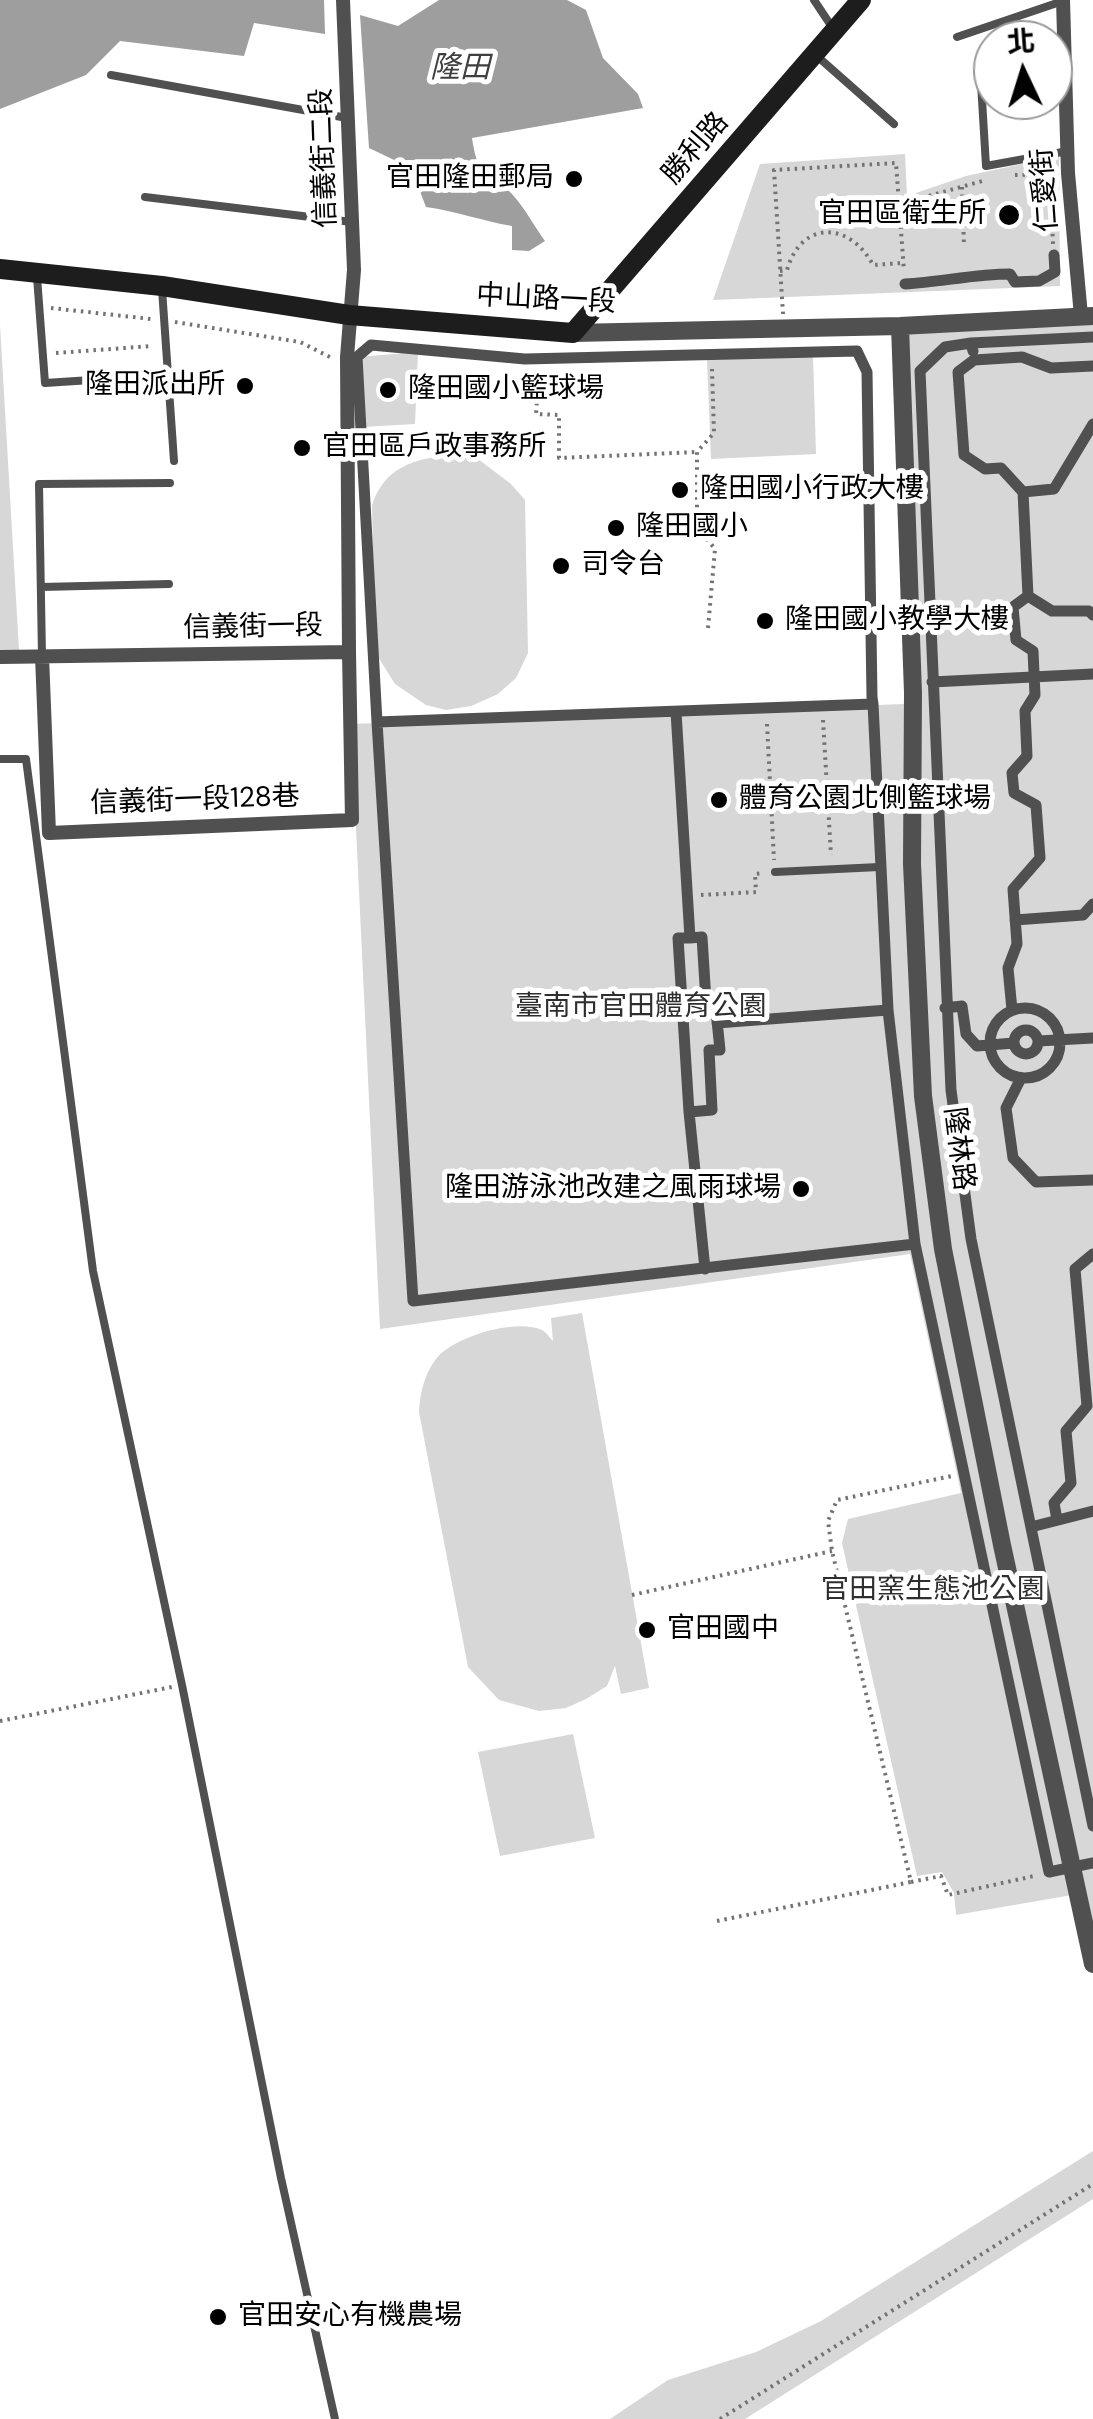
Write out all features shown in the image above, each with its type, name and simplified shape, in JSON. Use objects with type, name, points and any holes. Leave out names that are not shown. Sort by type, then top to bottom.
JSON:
[{"type":"main road","name":"勝利路","points":[[573,333],[861,0]]},
{"type":"main road","name":"中山路一段","points":[[0,268],[162,286],[349,315],[573,333]]},
{"type":"street","name":"信義街二段","points":[[344,0],[354,270],[349,315]]},
{"type":"street","name":"仁愛街","points":[[1063,0],[1068,151],[1087,316]]},
{"type":"street","points":[[905,284],[957,281],[977,274],[1010,274],[1015,282],[1038,282],[1055,272],[1054,255]]},
{"type":"street","name":"信義街一段","points":[[0,656],[349,652],[349,315]]},
{"type":"street","name":"中山路一段","points":[[573,333],[900,326],[1087,316]]},
{"type":"street","name":"隆林路","points":[[900,326],[913,693],[912,864],[923,1096],[943,1249],[998,1526],[1093,1964]]},
{"type":"street","points":[[1093,337],[945,347],[920,371],[951,1090],[971,1239],[1093,1826]]},
{"type":"street","points":[[972,344],[974,360]]},
{"type":"street","points":[[915,1244],[413,1301],[357,356],[372,345],[540,358],[857,350],[867,372],[872,704],[888,1010],[915,1244],[1049,1872],[1093,1864]]},
{"type":"street","points":[[1028,596],[1023,492],[1001,468],[985,469],[964,456],[958,372],[974,360],[1022,357],[1051,368],[1093,366]]},
{"type":"street","points":[[1023,492],[1054,489],[1093,424]]},
{"type":"street","points":[[1028,596],[1052,611],[1089,611],[1093,615]]},
{"type":"street","points":[[1012,1010],[1008,968],[1016,944],[1013,889],[1040,858],[1036,805],[1014,793],[1012,772],[1026,756],[1025,711],[1035,695],[1033,651],[1016,640],[1013,607],[1028,596]]},
{"type":"street","name":"信義街一段128巷","points":[[42,656],[49,832],[352,820],[349,652]]},
{"type":"street","points":[[932,682],[1093,674]]},
{"type":"street","points":[[377,722],[872,704]]},
{"type":"street","points":[[676,712],[690,938]]},
{"type":"street","points":[[1015,920],[1082,915],[1093,904]]},
{"type":"street","points":[[690,1112],[712,1110],[708,1050],[720,1050],[715,1001],[706,1002],[702,937],[678,938],[690,1112],[705,1269]]},
{"type":"street","points":[[946,1008],[962,1006],[966,1034],[977,1046],[1014,1043],[1025,1054],[1035,1050],[1038,1042],[1093,1038]]},
{"type":"street","points":[[1035,1009],[1046,1014],[1054,1022],[1060,1040],[1052,1066],[1032,1078],[1021,1078],[1000,1068],[993,1058],[990,1045],[994,1025],[1012,1010],[1035,1009]]},
{"type":"street","points":[[717,1023],[888,1010]]},
{"type":"street","points":[[1021,1078],[1006,1108],[1013,1158],[1036,1182],[1093,1180]]},
{"type":"street","points":[[1056,1520],[1054,1503],[1071,1483],[1066,1432],[1087,1406],[1075,1269],[1093,1254]]},
{"type":"street","points":[[1031,1527],[1093,1510]]},
{"type":"lane","points":[[814,0],[834,30]]},
{"type":"lane","points":[[958,38],[1063,0]]},
{"type":"lane","points":[[815,54],[894,124]]},
{"type":"lane","points":[[111,75],[350,119]]},
{"type":"lane","points":[[983,120],[986,166],[1068,151]]},
{"type":"lane","points":[[145,197],[352,222]]},
{"type":"lane","points":[[36,272],[45,383],[168,375]]},
{"type":"lane","points":[[162,286],[174,461]]},
{"type":"lane","points":[[42,656],[39,484],[170,483]]},
{"type":"lane","points":[[40,588],[169,584]]},
{"type":"lane","points":[[0,760],[26,759],[93,1271],[182,1685],[281,2178],[335,2419]]},
{"type":"lane","points":[[774,872],[879,867]]},
{"type":"path","points":[[784,328],[774,170],[896,163],[905,284]]},
{"type":"path","points":[[1002,175],[1050,174],[1054,255]]},
{"type":"path","points":[[900,204],[988,179]]},
{"type":"path","points":[[962,187],[964,246]]},
{"type":"path","points":[[780,271],[787,270],[795,248],[810,235],[827,233],[850,236],[865,250],[873,265],[903,263]]},
{"type":"path","points":[[39,307],[164,320],[300,342],[330,357]]},
{"type":"path","points":[[43,354],[166,345]]},
{"type":"path","points":[[708,628],[715,548],[696,527],[697,452],[714,432],[711,355]]},
{"type":"path","points":[[540,358],[536,414],[559,415],[559,458],[697,452]]},
{"type":"path","points":[[822,708],[832,870]]},
{"type":"path","points":[[687,896],[756,892],[755,874],[774,872],[766,710]]},
{"type":"path","points":[[911,1882],[828,1521],[838,1500],[964,1474]]},
{"type":"path","points":[[632,1595],[832,1551]]},
{"type":"path","points":[[0,1721],[182,1685]]},
{"type":"path","points":[[717,1920],[941,1876],[948,1895],[1049,1872]]},
{"type":"path","points":[[720,2419],[1093,2184]]},
{"type":"green space","points":[[905,154],[907,196],[966,176],[1059,156],[1060,286],[713,300],[760,164]]},
{"type":"green space","points":[[1093,316],[1093,1948],[1078,1894],[956,1915],[954,1893],[942,1872],[917,1876],[842,1543],[848,1519],[961,1493],[910,1254],[380,1329],[351,724],[905,704],[900,326]]},
{"type":"green space","points":[[0,325],[19,650],[0,650]]},
{"type":"green space","name":"隆田國小籃球場","points":[[418,352],[415,424],[363,427],[357,357]]},
{"type":"green space","points":[[813,355],[816,454],[711,459],[707,360]]},
{"type":"green space","points":[[449,455],[474,456],[525,500],[528,653],[516,678],[498,694],[471,706],[446,710],[426,705],[395,684],[375,652],[372,505],[384,482],[401,468]]},
{"type":"green space","points":[[582,1313],[649,1688],[621,1694],[615,1666],[607,1686],[586,1699],[566,1708],[539,1711],[499,1700],[468,1667],[419,1412],[423,1384],[444,1351],[470,1337],[516,1326],[542,1330],[553,1341],[551,1318]]},
{"type":"green space","points":[[573,1734],[595,1838],[500,1856],[478,1752]]},
{"type":"green space","points":[[1093,2151],[1093,2199],[745,2419],[610,2419],[668,2380],[756,2352],[821,2321]]},
{"type":"water","points":[[0,0],[324,0],[325,34],[254,23],[244,56],[120,41],[86,75],[0,109]]},
{"type":"water","name":"隆田","points":[[439,0],[567,0],[586,10],[603,58],[638,94],[643,108],[472,138],[481,168],[512,194],[545,241],[529,251],[512,250],[512,226],[426,207],[411,168],[369,148],[360,15],[398,26]]},
{"type":"place","name":"官田隆田郵局","points":[[574,179]]},
{"type":"place","name":"官田區衛生所","points":[[1009,215]]},
{"type":"place","name":"隆田派出所","points":[[245,386]]},
{"type":"place","name":"隆田國小籃球場","points":[[388,390]]},
{"type":"place","name":"官田區戶政事務所","points":[[302,448]]},
{"type":"place","name":"隆田國小行政大樓","points":[[680,490]]},
{"type":"place","name":"隆田國小","points":[[616,528]]},
{"type":"place","name":"司令台","points":[[561,566]]},
{"type":"place","name":"隆田國小教學大樓","points":[[765,621]]},
{"type":"place","name":"體育公園北側籃球場","points":[[719,800]]},
{"type":"place","name":"隆田游泳池改建之風雨球場","points":[[801,1189]]},
{"type":"place","name":"官田國中","points":[[647,1630]]},
{"type":"place","name":"官田安心有機農場","points":[[218,2317]]},
{"type":"park label","name":"臺南市官田體育公園","points":[[641,1008]]},
{"type":"park label","name":"官田窯生態池公園","points":[[933,1591]]}]
